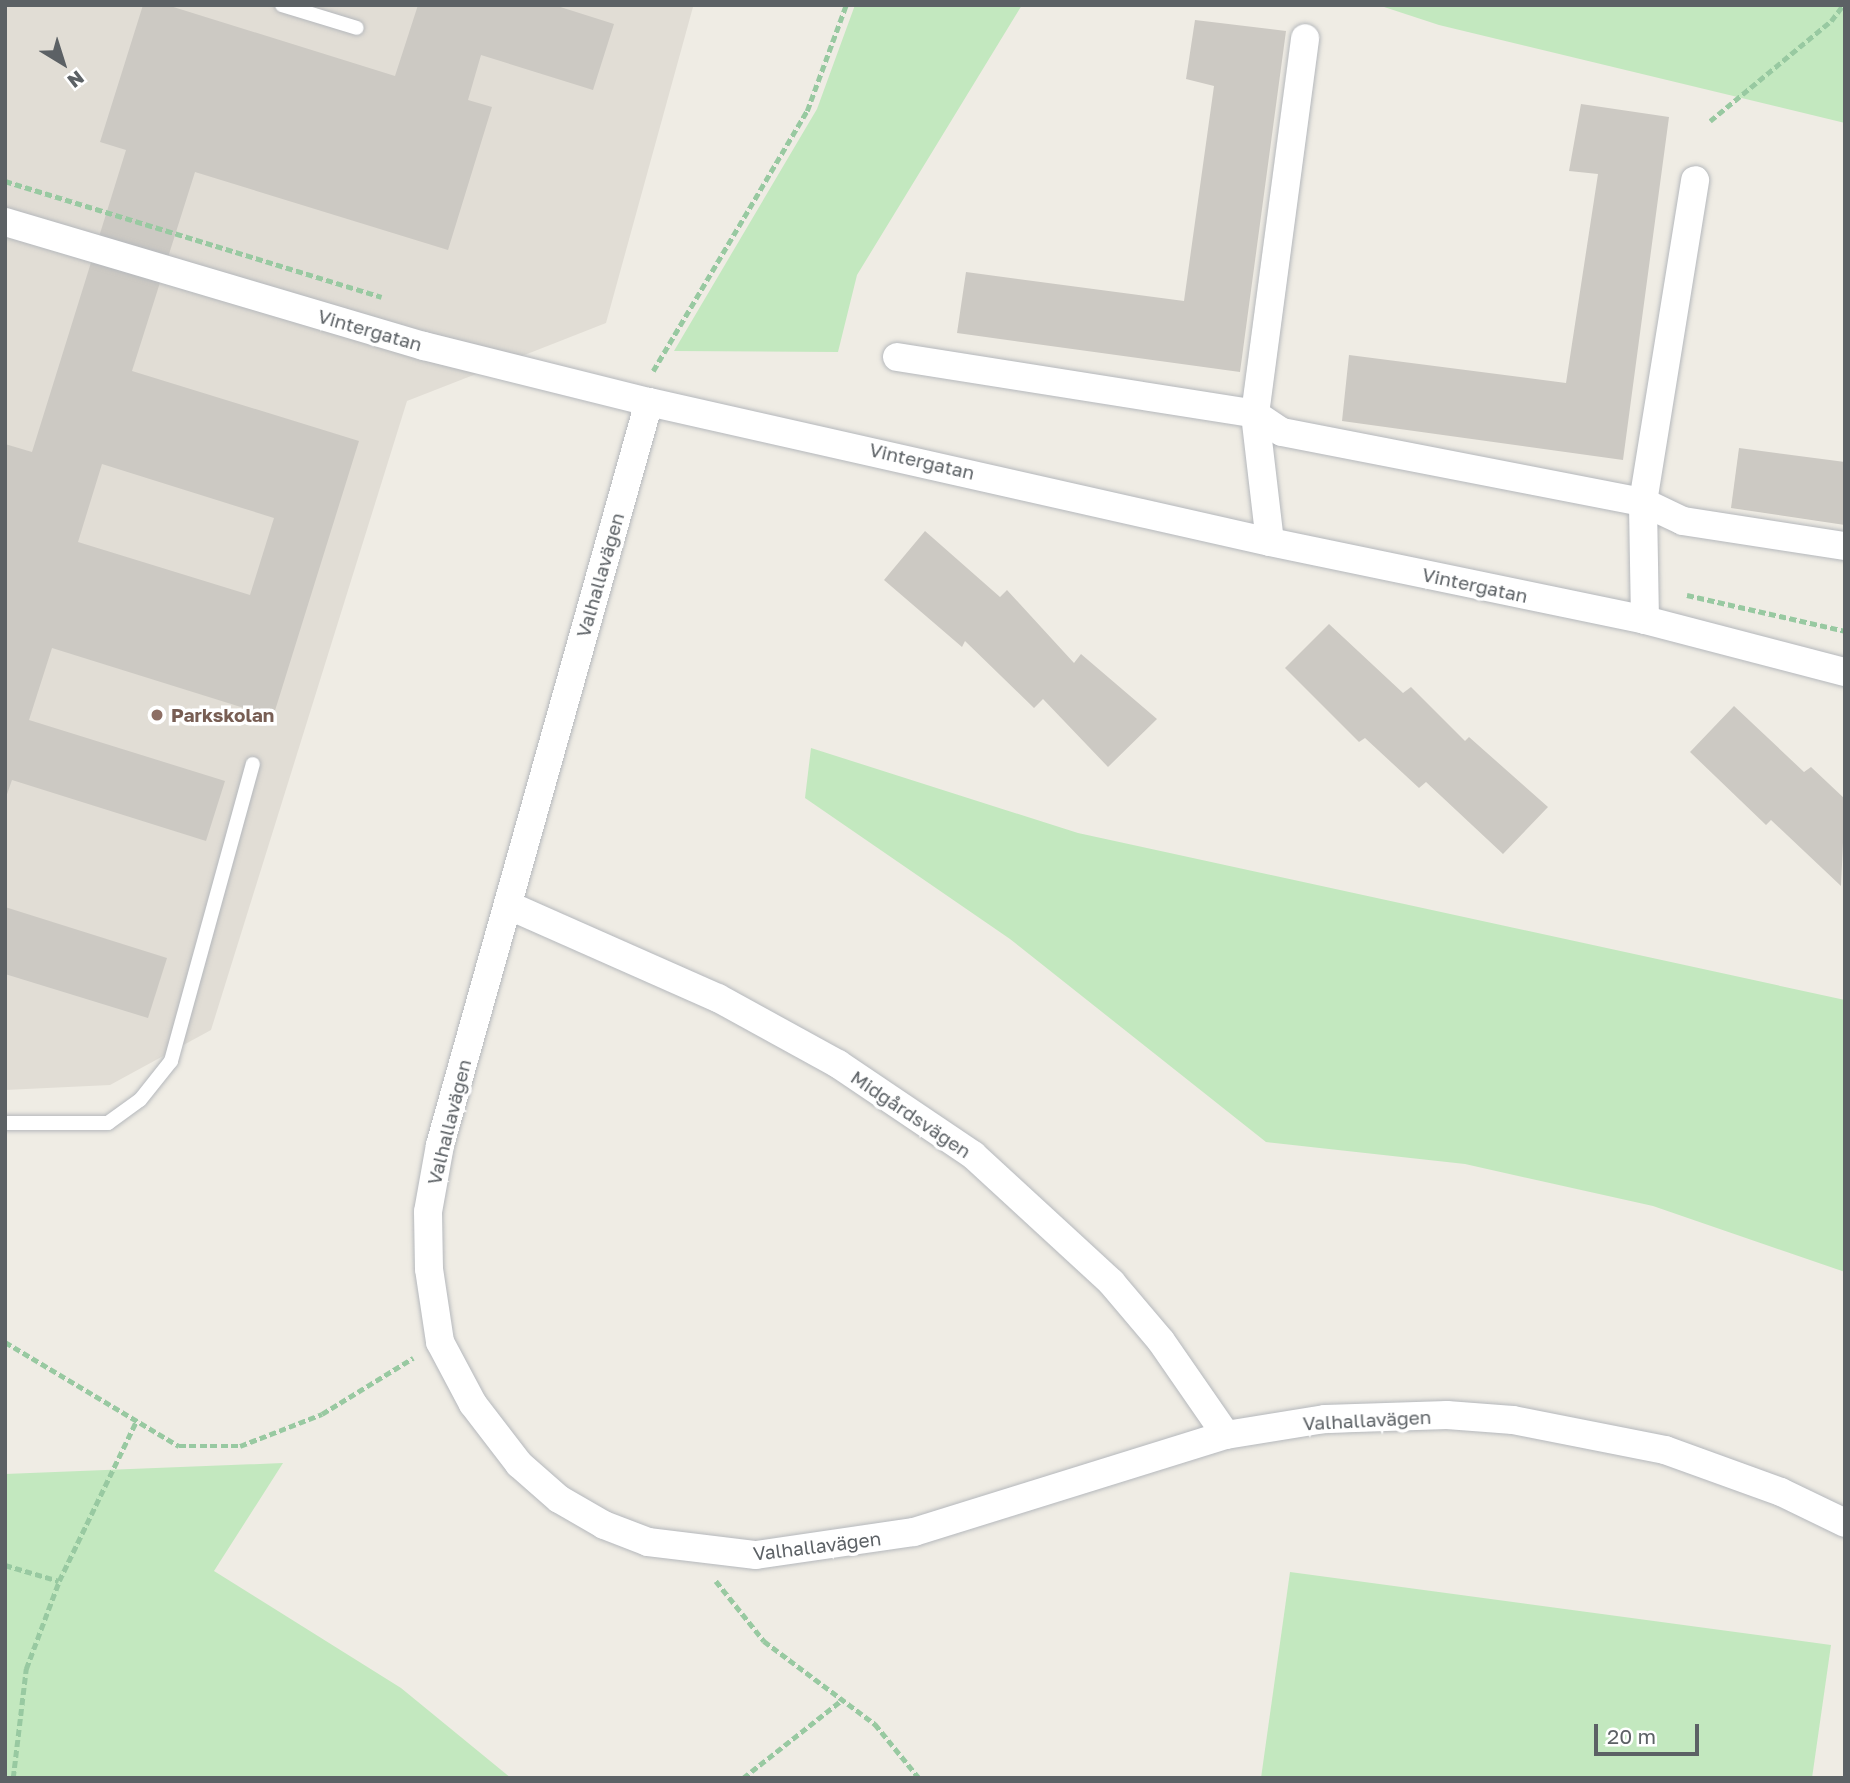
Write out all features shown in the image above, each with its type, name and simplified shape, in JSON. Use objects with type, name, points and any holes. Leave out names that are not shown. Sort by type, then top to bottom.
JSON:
[{"type":"street","points":[[1270,542],[1255,414],[1305,38]]},
{"type":"street","points":[[1645,620],[1643,502],[1695,180]]},
{"type":"street","name":"Vintergatan","points":[[5,222],[424,346],[649,401],[1270,542],[1645,620],[1845,672]]},
{"type":"street","points":[[897,357],[1255,414],[1282,432],[1643,502],[1683,521],[1845,547]]},
{"type":"street","name":"Valhallavägen","points":[[649,401],[510,906],[440,1145],[428,1212],[429,1269],[440,1342],[497,1440],[559,1499],[637,1538],[691,1550],[756,1555],[914,1532],[1226,1435],[1325,1419],[1447,1415],[1513,1420],[1665,1450],[1780,1492],[1845,1523]]},
{"type":"street","name":"Midgårdsvägen","points":[[510,906],[719,998],[838,1064],[973,1155],[1111,1282],[1161,1342],[1226,1435]]},
{"type":"lane","points":[[282,5],[357,28]]},
{"type":"lane","points":[[5,1123],[108,1123],[140,1100],[171,1061],[253,764]]},
{"type":"path","points":[[652,373],[807,111],[846,5]]},
{"type":"path","points":[[1710,121],[1831,21],[1843,5]]},
{"type":"path","points":[[5,181],[392,300]]},
{"type":"path","points":[[640,370],[665,377]]},
{"type":"path","points":[[1644,585],[1845,631]]},
{"type":"path","points":[[5,1342],[179,1446],[240,1446],[322,1413],[440,1342]]},
{"type":"path","points":[[13,1778],[26,1669],[59,1581],[137,1420]]},
{"type":"path","points":[[691,1550],[764,1641],[875,1724],[919,1778]]},
{"type":"path","points":[[5,1565],[59,1581]]},
{"type":"path","points":[[743,1778],[843,1699]]},
{"type":"shaded area","name":"Parkskolan","points":[[5,5],[693,7],[606,323],[407,401],[211,1030],[110,1085],[5,1090]]},
{"type":"green space","points":[[855,5],[1022,5],[857,275],[838,352],[674,351],[817,109]]},
{"type":"green space","points":[[1378,5],[1845,5],[1845,123],[1439,25]]},
{"type":"green space","points":[[811,748],[1078,833],[1845,1000],[1845,1272],[1653,1206],[1465,1164],[1266,1142],[1010,939],[805,798]]},
{"type":"green space","points":[[283,1463],[214,1571],[401,1688],[511,1778],[5,1778],[5,1474]]},
{"type":"green space","points":[[1290,1572],[1831,1645],[1812,1778],[1261,1778]]},
{"type":"building","points":[[143,5],[167,5],[395,76],[418,5],[554,5],[614,24],[593,90],[481,55],[468,100],[492,107],[448,250],[195,172],[132,371],[359,441],[273,717],[52,648],[29,720],[225,781],[206,841],[12,780],[5,800],[5,444],[32,452],[126,150],[100,142]],"holes":[[[102,464],[274,518],[250,595],[78,542]]]},
{"type":"building","points":[[1195,20],[1286,31],[1240,372],[957,333],[966,272],[1184,301],[1214,86],[1186,79]]},
{"type":"building","points":[[1581,104],[1669,117],[1623,460],[1342,421],[1349,355],[1566,383],[1598,174],[1569,171]]},
{"type":"building","points":[[1739,448],[1845,462],[1845,525],[1731,508]]},
{"type":"building","points":[[925,531],[1000,597],[1007,590],[1074,663],[1081,654],[1157,719],[1108,767],[1043,699],[1034,708],[965,641],[962,647],[884,580]]},
{"type":"building","points":[[1329,624],[1403,693],[1411,687],[1465,741],[1469,737],[1548,807],[1503,854],[1426,782],[1419,788],[1365,738],[1359,742],[1285,668]]},
{"type":"building","points":[[1734,706],[1804,772],[1811,767],[1845,799],[1841,886],[1771,820],[1766,825],[1690,752]]},
{"type":"building","points":[[5,907],[167,958],[148,1018],[5,974]]},
{"type":"place","name":"Parkskolan","points":[[157,715]]}]
